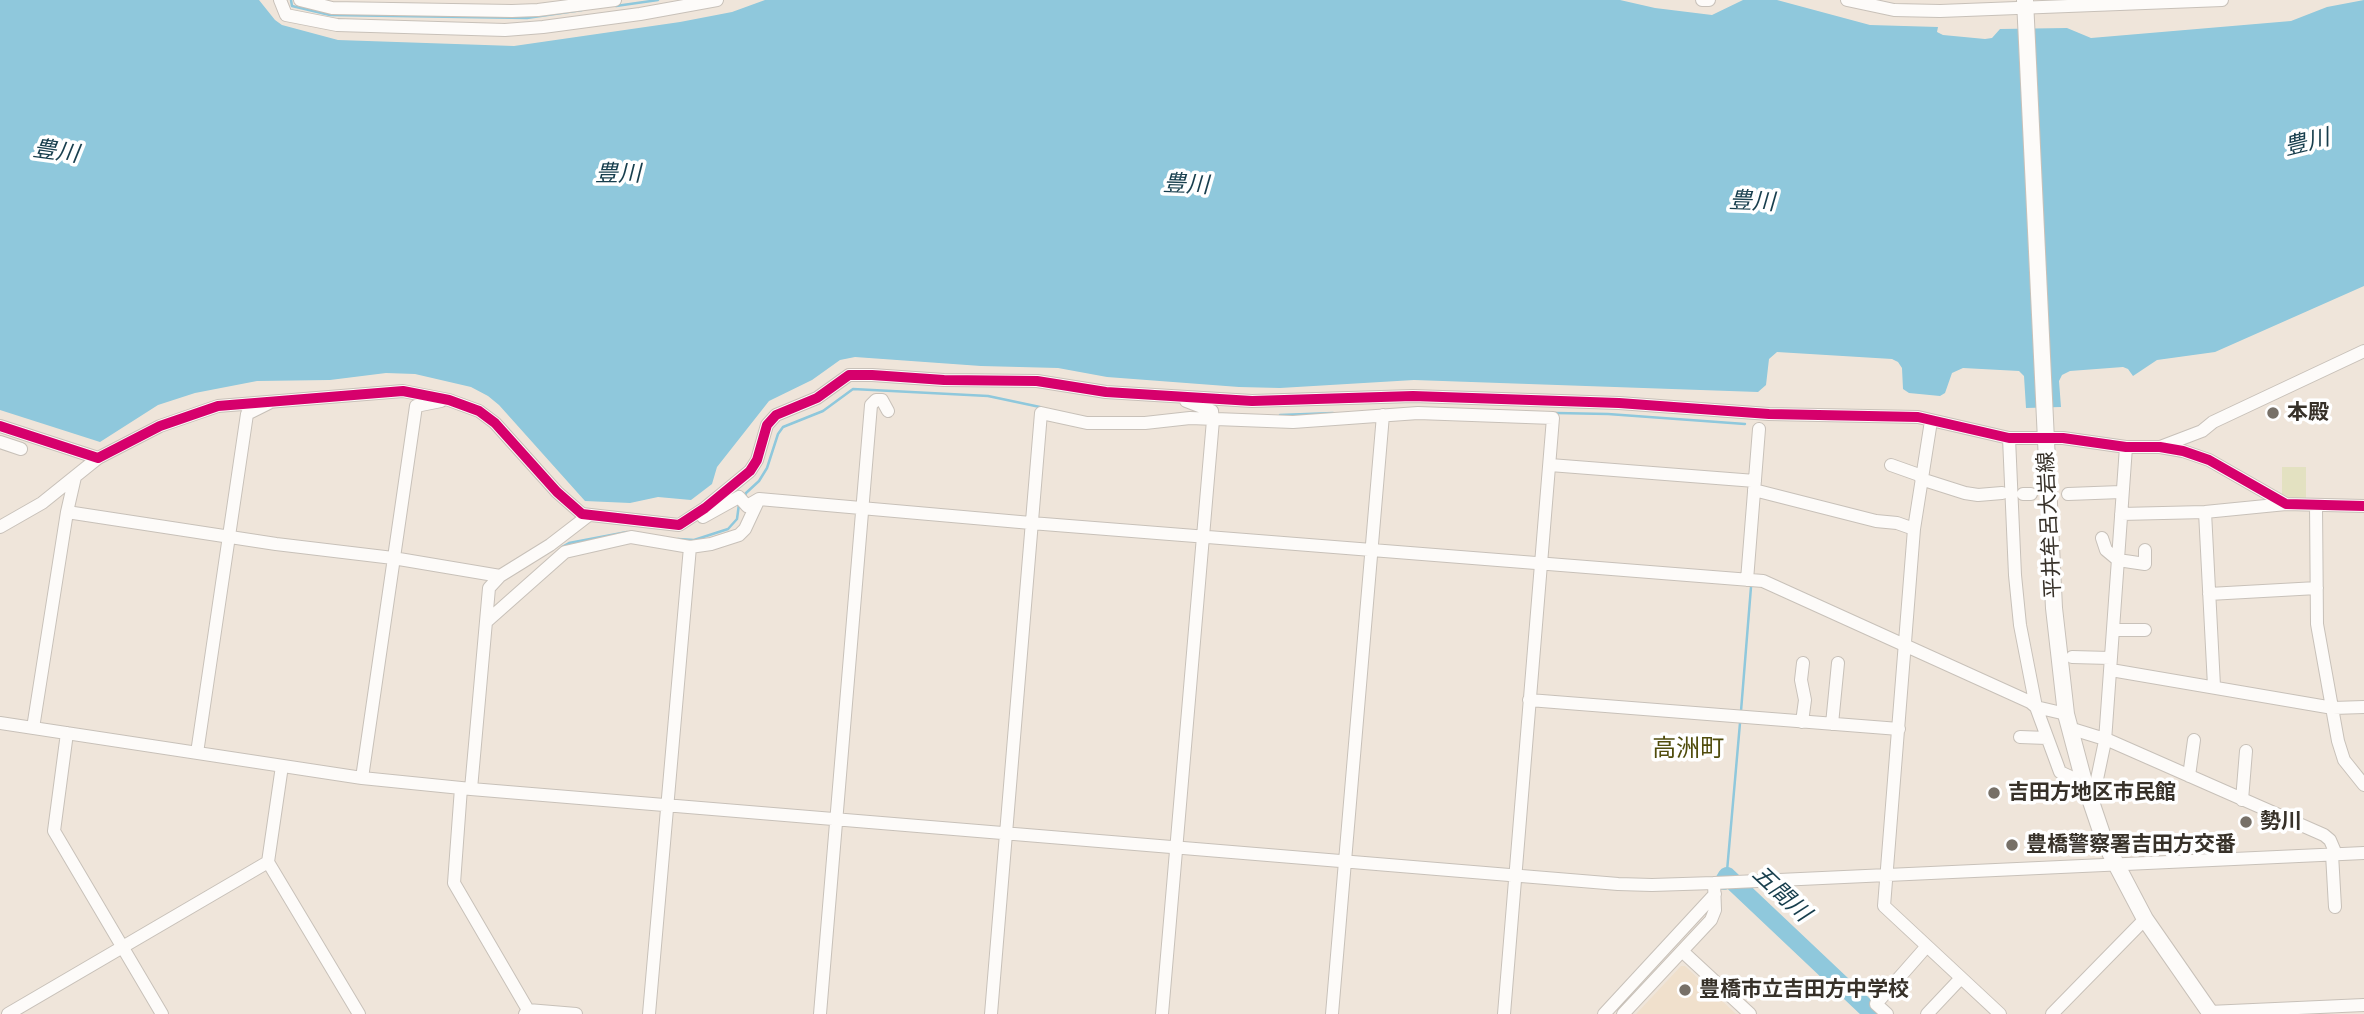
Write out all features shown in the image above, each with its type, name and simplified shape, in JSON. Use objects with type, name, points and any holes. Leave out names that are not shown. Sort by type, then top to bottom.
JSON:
[{"type":"main road","name":"平井牟呂大岩線","points":[[2026,6],[2054,608],[2067,721],[2105,843],[2145,919],[2210,1013]]},
{"type":"street","points":[[280,0],[286,15],[337,25],[505,30],[616,17],[718,0]]},
{"type":"street","points":[[300,0],[332,8],[512,11],[615,0]]},
{"type":"street","points":[[1702,0],[1709,0]]},
{"type":"street","points":[[1847,0],[1894,10],[1941,5],[2026,6],[2222,0]]},
{"type":"street","points":[[2160,447],[2202,431],[2213,422],[2364,351]]},
{"type":"street","points":[[2348,357],[2364,359]]},
{"type":"street","points":[[679,525],[705,508],[750,471],[757,460],[765,431],[776,415],[817,398],[849,375],[1037,381],[1106,392],[1252,401],[1413,396],[1619,402],[1769,414],[1918,416],[2009,438],[2046,435],[2126,447],[2160,447],[2195,454],[2286,504]]},
{"type":"street","points":[[0,527],[42,503],[98,458],[159,426],[199,411],[218,406],[275,400],[404,391],[449,400],[479,411],[495,423],[577,511],[589,515],[690,525],[742,500],[747,506],[759,499],[1763,581],[2030,702],[2036,708],[2324,835],[2330,840],[2334,854],[2334,907]]},
{"type":"street","points":[[1185,397],[1186,401],[1213,416]]},
{"type":"street","points":[[197,753],[247,414],[275,400]]},
{"type":"street","points":[[362,778],[416,406],[449,400]]},
{"type":"street","points":[[820,1014],[871,405],[876,400],[883,400],[888,411]]},
{"type":"street","points":[[991,1014],[1041,413],[1087,423],[1145,423],[1213,416],[1293,422],[1418,413],[1553,418],[1504,1014]]},
{"type":"street","points":[[1332,1014],[1383,415]]},
{"type":"street","points":[[1162,1014],[1213,416]]},
{"type":"street","points":[[1931,421],[1914,529],[1884,906],[2000,1014]]},
{"type":"street","points":[[0,426],[98,458]]},
{"type":"street","points":[[1747,580],[1759,429]]},
{"type":"street","points":[[2009,438],[2016,587],[2020,625],[2036,708],[2060,772],[2085,785],[2096,784],[2105,739],[2126,447]]},
{"type":"street","points":[[0,442],[22,449]]},
{"type":"street","points":[[1550,464],[1755,485],[1876,521],[1897,523],[1914,529]]},
{"type":"street","points":[[1891,465],[1965,493],[2002,493]]},
{"type":"street","points":[[33,728],[67,512],[75,477]]},
{"type":"street","points":[[2068,494],[2121,492]]},
{"type":"street","points":[[486,622],[565,552],[631,537],[690,547],[711,544],[739,535],[745,529],[759,499]]},
{"type":"street","points":[[2121,514],[2205,512],[2286,504],[2364,506]]},
{"type":"street","points":[[2316,505],[2317,624],[2338,741],[2344,760],[2364,785]]},
{"type":"street","points":[[67,512],[276,544],[393,558],[500,576]]},
{"type":"street","points":[[2205,512],[2214,686]]},
{"type":"street","points":[[576,1014],[527,1012],[454,883],[489,588],[500,576],[550,545],[589,515]]},
{"type":"street","points":[[2102,538],[2106,550],[2118,560],[2145,564],[2145,550]]},
{"type":"street","points":[[649,1014],[690,547]]},
{"type":"street","points":[[2209,594],[2316,587]]},
{"type":"street","points":[[2113,629],[2145,630]]},
{"type":"street","points":[[2072,657],[2333,708],[2364,707]]},
{"type":"street","points":[[1802,722],[1805,701],[1801,680],[1803,663]]},
{"type":"street","points":[[1832,724],[1838,663]]},
{"type":"street","points":[[1529,700],[1899,729]]},
{"type":"street","points":[[0,723],[362,778],[466,789],[1652,885],[1715,888],[1886,875],[2364,853]]},
{"type":"street","points":[[68,733],[54,831],[162,1014]]},
{"type":"street","points":[[2020,737],[2047,738]]},
{"type":"street","points":[[2189,776],[2194,740]]},
{"type":"street","points":[[2242,800],[2246,751]]},
{"type":"street","points":[[282,766],[268,862],[359,1014]]},
{"type":"street","points":[[8,1014],[268,862]]},
{"type":"street","points":[[1623,1014],[1711,920],[1715,910],[1715,888]]},
{"type":"street","points":[[1604,1014],[1715,888]]},
{"type":"street","points":[[2052,1014],[2145,919]]},
{"type":"street","points":[[1887,1014],[1877,1004],[1927,946]]},
{"type":"street","points":[[1682,951],[1750,1014]]},
{"type":"street","points":[[1927,1014],[1961,978]]},
{"type":"street","points":[[2210,1013],[2332,1010],[2364,1005]]},
{"type":"shaded area","points":[[2282,467],[2306,467],[2306,500],[2282,496]]},
{"type":"shaded area","name":"豊橋市立吉田方中学校","points":[[1681,966],[1685,966],[1736,1014],[1636,1014]]},
{"type":"water","name":"豊川","points":[[0,0],[259,0],[282,25],[338,40],[514,46],[680,22],[732,12],[765,0],[1620,0],[1655,8],[1712,15],[1743,0],[1777,0],[1870,25],[1938,27],[1937,32],[1943,35],[1985,39],[1992,38],[2000,29],[2067,28],[2091,38],[2291,21],[2327,7],[2364,0],[2364,286],[2215,352],[2157,360],[2133,376],[2123,367],[2070,371],[2062,375],[2059,381],[2061,407],[2026,408],[2024,376],[2019,371],[1963,368],[1952,373],[1945,393],[1940,396],[1909,393],[1903,389],[1902,368],[1892,359],[1777,352],[1769,359],[1766,385],[1758,392],[1414,380],[1280,388],[1239,387],[1107,377],[1058,368],[981,366],[855,357],[840,360],[812,380],[769,401],[717,467],[712,484],[691,500],[658,497],[630,503],[585,501],[488,396],[471,387],[415,374],[386,373],[330,380],[257,381],[195,393],[158,405],[100,442],[0,410]]},
{"type":"waterway","points":[[291,0],[292,6],[330,15],[527,18],[582,10]]},
{"type":"waterway","points":[[616,6],[658,0]]},
{"type":"waterway","points":[[745,496],[767,468],[778,434],[783,427],[823,411],[853,389],[988,396],[1040,407]]},
{"type":"waterway","points":[[1280,415],[1333,413]]},
{"type":"waterway","points":[[1556,413],[1745,424]]},
{"type":"waterway","points":[[678,539],[694,540],[728,529],[737,519],[739,504]]},
{"type":"waterway","points":[[562,547],[569,543],[627,532]]},
{"type":"waterway","points":[[1741,711],[1751,587]]},
{"type":"waterway","points":[[1727,871],[1740,723]]},
{"type":"waterway","name":"五間川","points":[[1724,881],[1727,876],[1873,1014]]},
{"type":"cycle path","points":[[0,426],[98,458],[160,426],[218,406],[403,391],[449,400],[479,411],[495,423],[557,492],[582,514],[679,525],[705,508],[750,471],[757,460],[767,425],[776,415],[817,398],[849,375],[872,375],[944,380],[1037,381],[1106,392],[1252,401],[1413,396],[1619,403],[1769,414],[1918,417],[2009,438],[2063,438],[2126,447],[2160,447],[2183,451],[2209,460],[2286,504],[2364,506]]},
{"type":"place","name":"本殿","points":[[2273,413]]},
{"type":"place","name":"吉田方地区市民館","points":[[1994,793]]},
{"type":"place","name":"勢川","points":[[2246,822]]},
{"type":"place","name":"豊橋警察署吉田方交番","points":[[2012,845]]},
{"type":"place","name":"豊橋市立吉田方中学校","points":[[1685,990]]},
{"type":"district","name":"高洲町","points":[[1688,749]]}]
